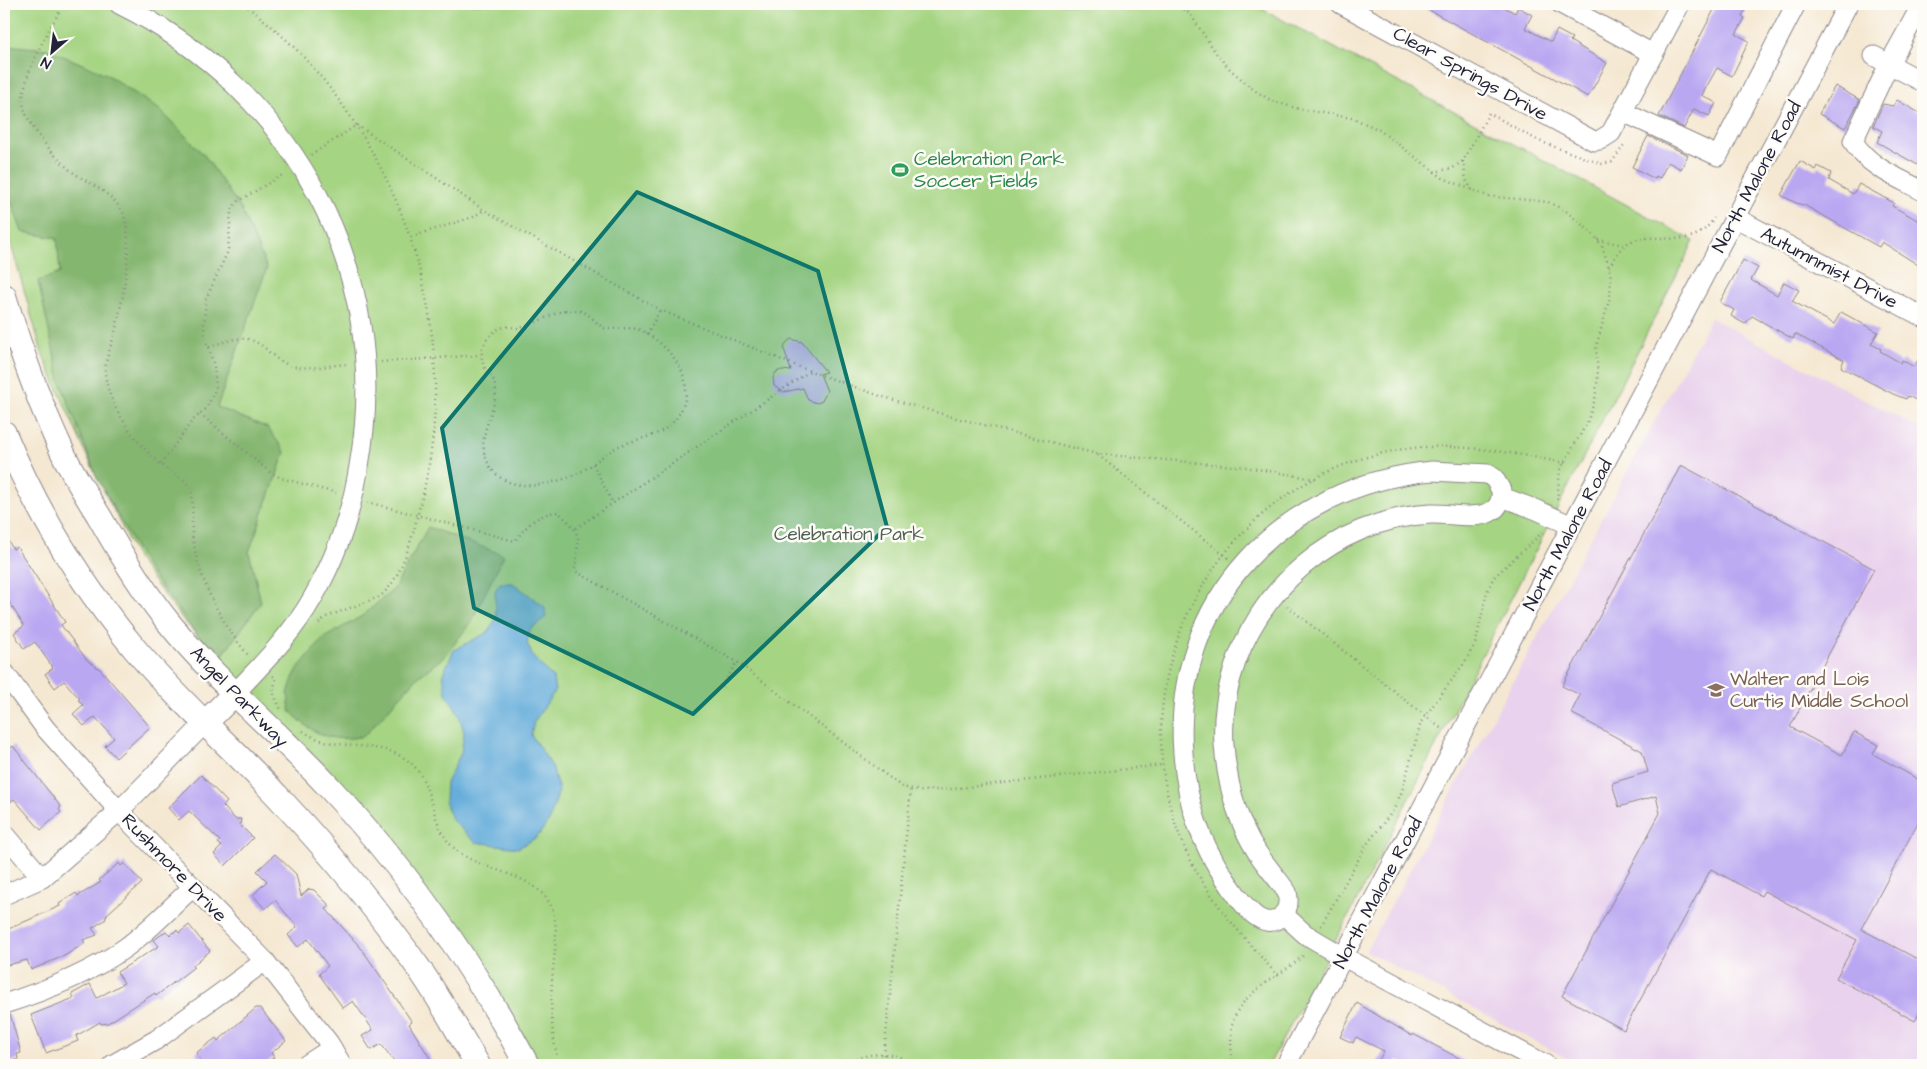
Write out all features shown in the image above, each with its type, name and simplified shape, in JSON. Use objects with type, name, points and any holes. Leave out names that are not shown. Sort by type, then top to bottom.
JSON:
[{"type":"main road","name":"Angel Parkway","points":[[4,296],[23,360],[62,452],[112,539],[168,622],[234,694],[327,784],[376,840],[436,918],[498,1011],[527,1065]]},
{"type":"main road","points":[[4,433],[21,474],[73,564],[134,648],[204,724],[281,800],[381,916],[421,971],[478,1065]]},
{"type":"main road","points":[[204,724],[234,694]]},
{"type":"street","points":[[119,4],[172,34],[220,70],[263,113],[300,163],[328,214],[349,271],[362,330],[365,363],[365,420],[362,450],[352,498],[340,537],[316,592],[305,610],[260,667],[234,694]]},
{"type":"street","name":"Clear Springs Drive","points":[[1341,4],[1588,139],[1600,140],[1611,133],[1623,112]]},
{"type":"street","points":[[1561,4],[1654,54]]},
{"type":"street","points":[[1680,4],[1623,112],[1718,156],[1796,4]]},
{"type":"street","name":"North Malone Road","points":[[1286,1065],[1848,4]]},
{"type":"street","points":[[1922,4],[1882,60],[1853,141],[1860,154],[1923,191]]},
{"type":"street","points":[[1882,60],[1923,82]]},
{"type":"street","name":"Autumnmist Drive","points":[[1736,218],[1923,317]]},
{"type":"street","points":[[1448,471],[1480,473],[1494,478],[1502,490],[1502,497],[1495,510],[1489,513],[1428,514],[1405,517],[1362,530],[1341,539],[1304,564],[1287,580],[1268,603],[1248,634],[1234,669],[1226,698],[1224,728],[1226,766],[1230,788],[1245,830],[1260,856],[1287,892],[1288,905],[1283,914],[1276,919],[1263,920],[1257,918],[1237,895],[1205,842],[1188,790],[1182,744],[1184,698],[1194,653],[1213,609],[1240,568],[1274,533],[1315,505],[1359,485],[1407,473],[1448,471]]},
{"type":"street","points":[[1502,497],[1552,516],[1572,526]]},
{"type":"street","name":"Rushmore Drive","points":[[4,672],[44,728],[120,811],[265,961],[332,1048],[342,1065]]},
{"type":"street","points":[[4,895],[42,878],[120,811],[204,724]]},
{"type":"street","points":[[4,832],[42,878]]},
{"type":"street","points":[[4,1004],[32,995],[85,972],[125,948],[193,887]]},
{"type":"street","points":[[1283,914],[1314,939],[1344,957],[1546,1065]]},
{"type":"street","points":[[112,1065],[156,1040],[265,961]]},
{"type":"street","points":[[306,1065],[332,1048]]},
{"type":"path","points":[[64,4],[32,63],[23,107],[30,121],[56,156],[73,173],[109,196],[122,213],[127,233],[125,281],[106,369],[111,393],[125,425],[145,450],[180,478],[190,489],[192,533],[197,559],[216,611],[237,642],[260,667],[276,678],[273,692],[282,713]]},
{"type":"path","points":[[1176,4],[1190,14],[1218,56],[1254,90],[1272,101],[1299,109],[1352,118],[1378,129],[1434,172],[1473,191],[1487,196],[1548,202],[1577,219],[1597,239],[1609,267],[1611,277],[1610,297],[1596,347],[1598,377],[1595,399],[1587,423],[1560,470],[1558,500],[1552,516],[1543,533],[1493,578],[1486,595],[1476,642],[1465,662],[1421,722],[1402,791],[1393,811],[1367,844],[1307,951],[1278,976],[1247,998],[1237,1010],[1232,1027],[1232,1065]]},
{"type":"path","points":[[1434,172],[1453,168],[1463,161],[1489,113],[1539,141],[1601,164],[1612,162],[1627,140]]},
{"type":"path","points":[[161,464],[192,421],[206,409],[216,388],[214,365],[204,338],[206,299],[228,251],[231,211],[237,202],[357,125],[484,210],[660,310],[810,371],[880,396],[948,416],[1097,454],[1246,467],[1315,479]]},
{"type":"path","points":[[1463,161],[1466,180],[1473,191]]},
{"type":"path","points":[[411,237],[474,217],[484,210]]},
{"type":"path","points":[[1597,239],[1624,245],[1648,237],[1679,240],[1707,227],[1716,215]]},
{"type":"path","points":[[1609,267],[1624,245]]},
{"type":"path","points":[[565,310],[580,310],[588,313],[603,328],[637,329],[647,334],[666,349],[682,368],[686,384],[683,407],[673,422],[660,432],[618,446],[582,471],[551,484],[529,485],[507,481],[489,465],[484,447],[483,433],[493,407],[495,389],[493,378],[484,368],[481,355],[485,342],[493,332],[505,327],[518,328],[565,310]]},
{"type":"path","points":[[647,334],[660,310]]},
{"type":"path","points":[[208,347],[236,337],[249,338],[261,344],[279,361],[290,366],[481,355]]},
{"type":"path","points":[[576,528],[810,371]]},
{"type":"path","points":[[200,414],[270,472],[282,478],[352,498],[515,542],[536,517],[558,512],[576,528],[578,540],[575,571],[737,662],[902,787],[921,791],[952,789],[1162,765]]},
{"type":"path","points":[[1278,976],[1229,920],[1200,878],[1173,817],[1162,765],[1160,719],[1167,675],[1185,617],[1203,583],[1240,536],[1266,512],[1315,479],[1335,469],[1404,449],[1430,447],[1479,449],[1565,463]]},
{"type":"path","points":[[593,464],[613,504]]},
{"type":"path","points":[[722,687],[737,662]]},
{"type":"path","points":[[296,726],[314,739],[333,744],[389,751],[406,759],[418,770],[438,826],[454,848],[479,864],[510,874],[537,889],[551,906],[556,923],[551,1018],[559,1065]]},
{"type":"path","points":[[883,1065],[911,788]]},
{"type":"path","points":[[842,1065],[859,1056],[884,1053],[914,1065]]},
{"type":"highlighted area","points":[[637,192],[818,271],[887,527],[693,714],[474,608],[442,428]]},
{"type":"shaded area","name":"Walter and Lois Curtis Middle School","points":[[1711,318],[1923,430],[1923,1065],[1579,1065],[1366,951]]},
{"type":"green space","name":"Celebration Park","points":[[4,4],[1253,4],[1694,241],[1354,906],[1269,1065],[540,1065],[490,978],[334,775],[236,678],[182,619],[138,560],[87,456],[42,353],[8,234],[4,199]]},
{"type":"green space","points":[[4,45],[47,49],[106,74],[160,110],[205,156],[241,209],[267,268],[217,407],[268,428],[285,452],[249,552],[261,602],[222,656],[208,650],[147,568],[97,478],[60,381],[38,281],[60,273],[57,238],[22,232],[4,181]]},
{"type":"green space","points":[[428,527],[504,555],[471,622],[446,655],[417,678],[364,736],[341,738],[323,735],[315,731],[290,711],[288,694],[299,667],[322,639],[362,616],[394,589]]},
{"type":"water","points":[[500,583],[513,583],[545,607],[546,617],[530,630],[527,643],[533,657],[553,678],[555,691],[534,722],[531,735],[552,766],[559,791],[549,821],[537,837],[518,848],[475,842],[452,820],[445,801],[446,783],[461,753],[464,733],[459,714],[446,693],[443,674],[454,650],[488,632],[496,619],[495,591]]},
{"type":"building","points":[[1418,4],[1499,4],[1515,13],[1518,7],[1532,15],[1525,28],[1551,42],[1557,30],[1572,38],[1570,41],[1607,63],[1588,97]]},
{"type":"building","points":[[1717,4],[1749,4],[1742,16],[1745,18],[1736,34],[1749,41],[1732,76],[1717,68],[1702,95],[1716,103],[1709,116],[1694,109],[1684,128],[1659,116]]},
{"type":"building","points":[[1835,86],[1860,100],[1845,128],[1819,114]]},
{"type":"building","points":[[1897,100],[1923,115],[1923,168],[1877,142],[1882,131],[1873,126],[1883,104],[1893,106]]},
{"type":"building","points":[[1648,136],[1688,155],[1681,169],[1668,162],[1660,178],[1656,176],[1655,179],[1632,167]]},
{"type":"building","points":[[1800,161],[1816,170],[1818,166],[1831,173],[1829,180],[1853,194],[1859,184],[1894,203],[1892,206],[1923,223],[1923,268],[1882,242],[1879,247],[1804,205],[1781,195]]},
{"type":"building","points":[[1743,260],[1758,268],[1751,280],[1777,295],[1784,282],[1799,290],[1792,301],[1834,324],[1841,312],[1878,332],[1871,344],[1901,363],[1902,360],[1914,367],[1923,351],[1923,387],[1916,400],[1908,396],[1906,399],[1893,394],[1841,367],[1844,360],[1795,334],[1793,339],[1752,316],[1745,324],[1731,316],[1734,310],[1720,302]]},
{"type":"building","points":[[791,339],[802,342],[826,372],[820,374],[827,391],[822,401],[817,403],[808,400],[803,388],[784,392],[774,386],[773,378],[776,372],[781,370],[791,371],[784,349],[786,343]]},
{"type":"building","points":[[1681,465],[1874,569],[1790,727],[1842,755],[1854,732],[1878,745],[1873,754],[1923,782],[1923,813],[1861,929],[1923,962],[1923,1005],[1915,1021],[1836,978],[1857,940],[1764,891],[1761,896],[1711,869],[1624,1030],[1562,996],[1660,813],[1656,796],[1619,807],[1612,783],[1648,772],[1642,751],[1571,713],[1580,695],[1562,686]]},
{"type":"building","points":[[4,534],[13,549],[17,547],[65,622],[61,625],[87,660],[101,670],[150,727],[116,758],[105,746],[114,738],[95,717],[84,726],[73,714],[83,705],[78,700],[80,699],[64,681],[55,688],[45,674],[53,668],[35,642],[24,649],[14,633],[24,626],[4,594]]},
{"type":"building","points":[[13,746],[61,807],[59,809],[61,812],[41,830],[14,799],[4,807],[4,754]]},
{"type":"building","points":[[201,775],[227,802],[223,806],[235,819],[241,819],[240,825],[253,838],[225,866],[214,854],[222,846],[218,843],[220,841],[189,811],[179,820],[168,808]]},
{"type":"building","points":[[275,854],[296,874],[301,896],[309,889],[314,890],[330,906],[326,909],[361,948],[412,1022],[409,1024],[434,1065],[397,1065],[381,1044],[371,1050],[362,1036],[373,1030],[353,1001],[343,1008],[319,974],[328,966],[308,939],[298,947],[288,935],[297,927],[275,900],[265,909],[253,895],[267,881],[257,871]]},
{"type":"building","points":[[119,863],[121,866],[124,863],[142,883],[107,914],[105,920],[92,928],[97,935],[83,940],[85,943],[66,955],[31,970],[27,960],[4,966],[4,931],[60,906],[59,904],[76,893],[78,896],[101,882],[99,880]]},
{"type":"building","points":[[189,925],[210,951],[193,965],[194,967],[156,996],[155,993],[108,1023],[101,1024],[100,1022],[76,1036],[78,1041],[46,1053],[31,1015],[74,998],[72,994],[90,984],[97,998],[124,983],[117,972],[159,946],[154,940],[166,931],[170,935],[177,930],[179,933]]},
{"type":"building","points":[[1357,1003],[1412,1036],[1413,1034],[1472,1065],[1406,1065],[1397,1060],[1395,1065],[1376,1065],[1384,1051],[1356,1037],[1353,1043],[1340,1037]]},
{"type":"building","points":[[256,1008],[260,1008],[286,1041],[271,1053],[274,1057],[264,1065],[204,1065],[196,1053],[216,1038],[218,1041]]},
{"type":"building","points":[[10,1014],[21,1053],[17,1054],[18,1059],[4,1064],[4,1015]]},
{"type":"place","name":"Celebration Park Soccer Fields","points":[[900,170]]},
{"type":"place","name":"Walter and Lois Curtis Middle School","points":[[1716,690]]}]
